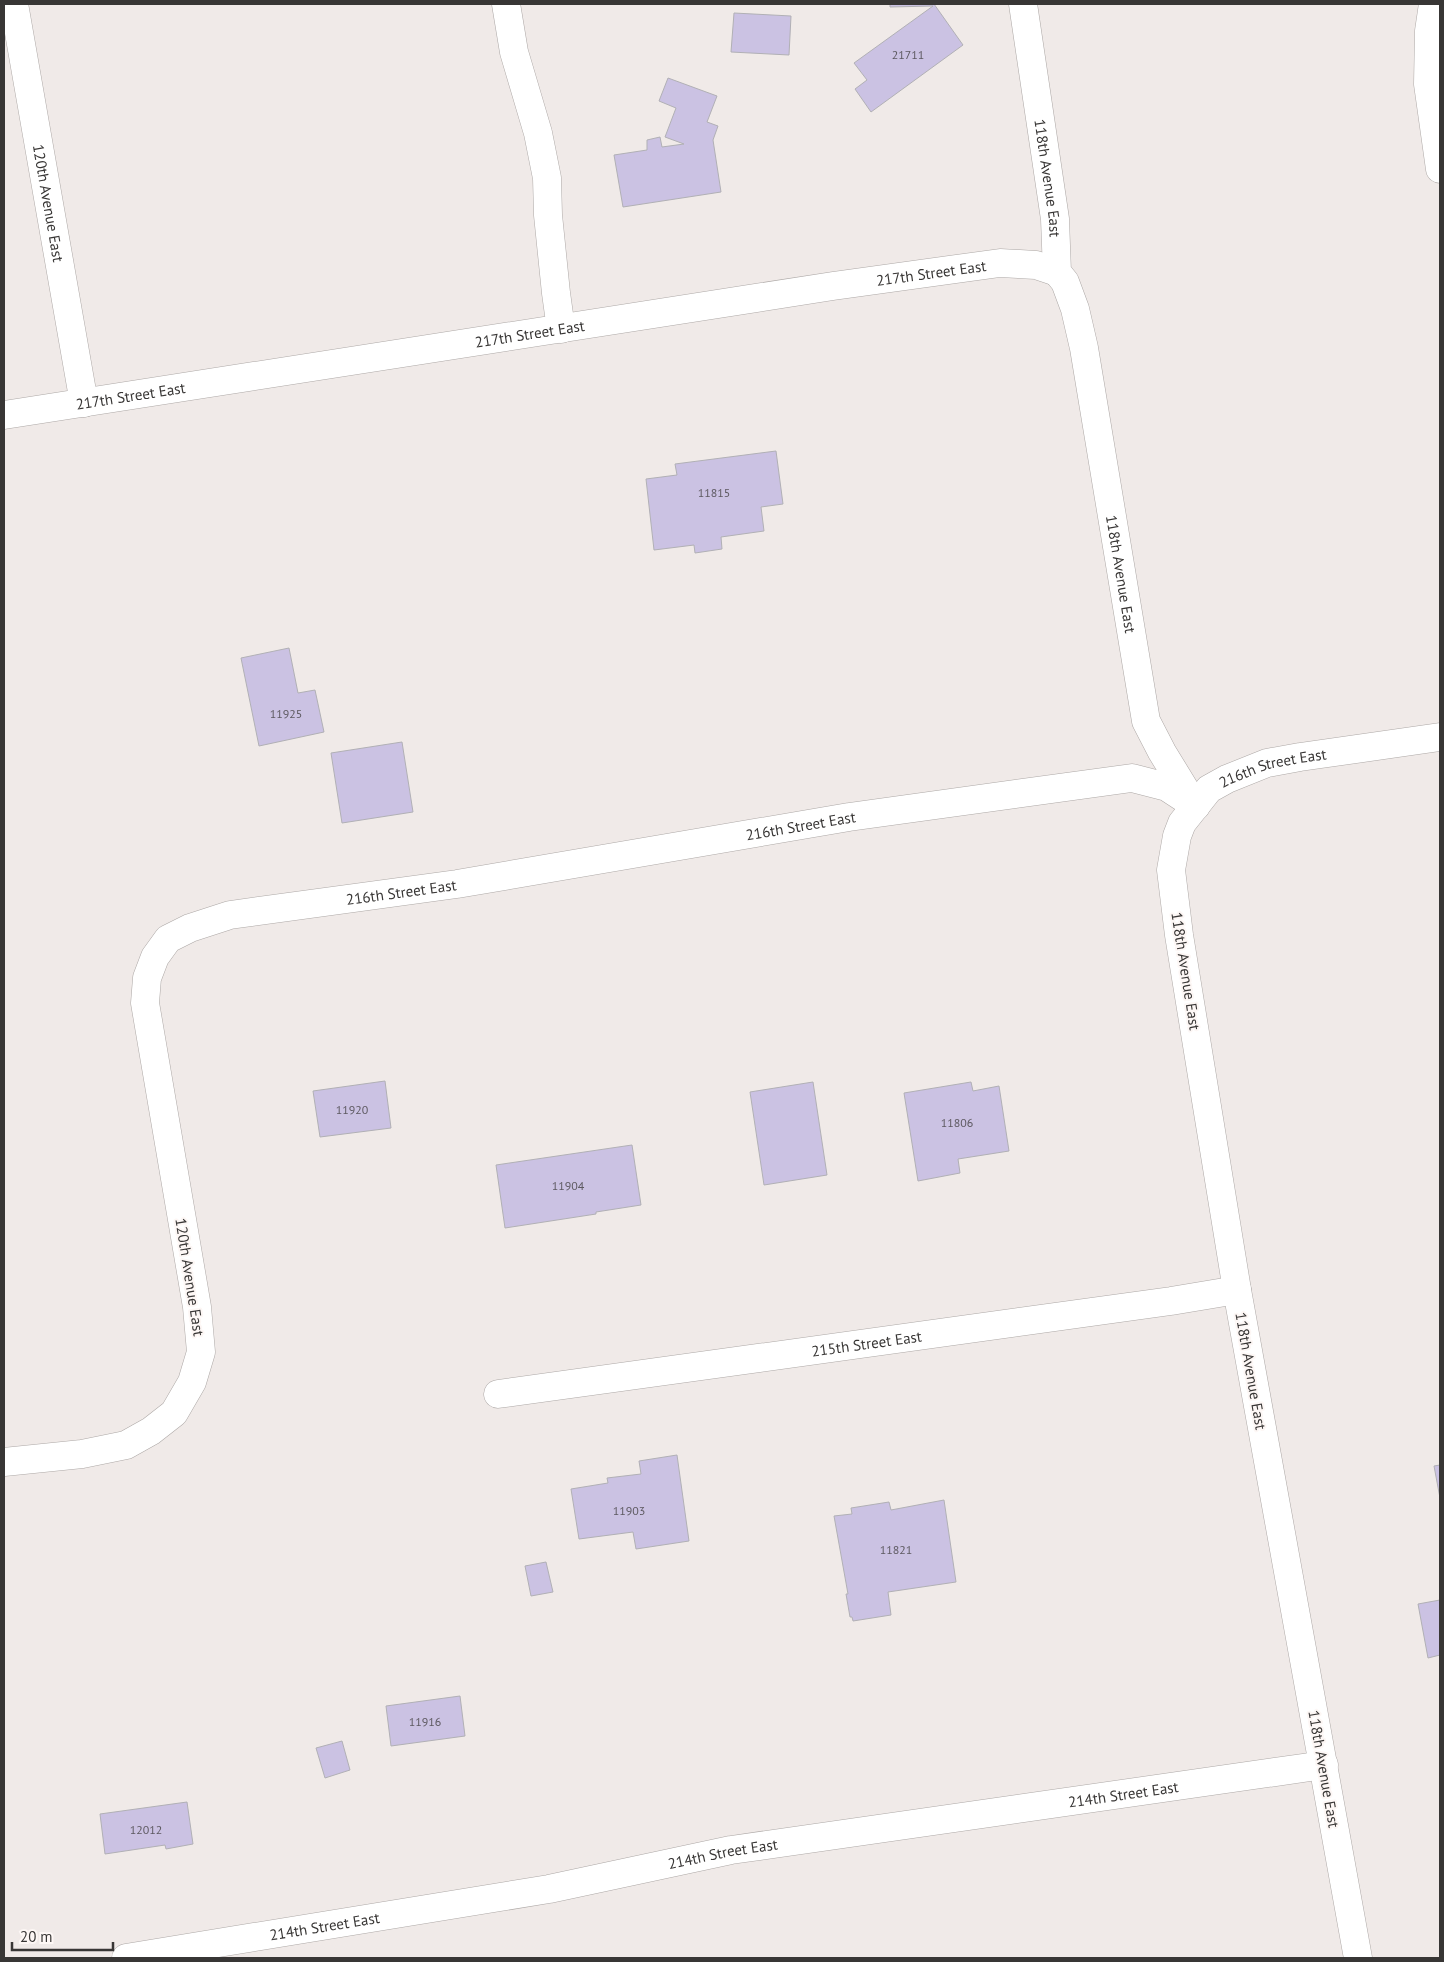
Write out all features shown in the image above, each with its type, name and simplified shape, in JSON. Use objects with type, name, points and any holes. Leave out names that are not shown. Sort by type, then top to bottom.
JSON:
[{"type":"street","name":"120th Avenue East","points":[[14,4],[84,402]]},
{"type":"street","points":[[506,4],[514,52],[538,133],[547,178],[548,215],[561,329]]},
{"type":"street","name":"118th Avenue East","points":[[1023,4],[1055,219],[1057,272],[1065,282],[1075,309],[1084,348],[1146,720],[1162,752],[1196,806],[1182,823],[1177,836],[1171,870],[1179,935],[1237,1290],[1358,1958]]},
{"type":"street","points":[[1433,4],[1429,30],[1428,84],[1440,169]]},
{"type":"street","name":"217th Street East","points":[[4,415],[833,286],[1000,263],[1036,266],[1057,272]]},
{"type":"street","name":"216th Street East","points":[[155,957],[168,939],[190,928],[230,915],[457,884],[848,817],[1132,778],[1167,787],[1196,806],[1209,789],[1227,779],[1267,764],[1300,756],[1440,737]]},
{"type":"street","name":"120th Avenue East","points":[[4,1462],[82,1454],[126,1445],[150,1431],[174,1413],[192,1382],[202,1352],[197,1307],[145,1003],[147,978],[155,957]]},
{"type":"street","name":"215th Street East","points":[[498,1394],[1171,1301],[1237,1290]]},
{"type":"street","name":"214th Street East","points":[[126,1958],[549,1889],[731,1850],[1324,1765]]},
{"type":"building","points":[[890,4],[934,4],[963,45],[871,112],[855,89],[867,80],[854,63],[933,6],[890,7]]},
{"type":"building","points":[[734,13],[791,16],[789,55],[731,52]]},
{"type":"building","points":[[668,78],[717,96],[707,122],[718,126],[713,140],[721,192],[623,207],[614,155],[647,150],[647,140],[660,137],[662,147],[684,144],[665,137],[676,108],[659,101]]},
{"type":"building","points":[[776,451],[783,504],[761,507],[764,531],[721,537],[722,549],[695,553],[694,545],[654,550],[646,479],[677,475],[675,464]]},
{"type":"building","points":[[289,648],[298,693],[315,690],[324,732],[259,746],[241,658]]},
{"type":"building","points":[[402,742],[413,812],[342,823],[331,753]]},
{"type":"building","points":[[385,1081],[391,1128],[320,1137],[313,1091]]},
{"type":"building","points":[[813,1082],[827,1175],[764,1185],[750,1092]]},
{"type":"building","points":[[971,1082],[973,1091],[999,1086],[1009,1151],[958,1159],[960,1173],[918,1181],[904,1093]]},
{"type":"building","points":[[632,1145],[641,1205],[505,1228],[496,1165]]},
{"type":"building","points":[[677,1455],[689,1541],[636,1549],[633,1532],[579,1539],[571,1489],[608,1483],[607,1478],[641,1474],[639,1461]]},
{"type":"building","points":[[1440,1465],[1440,1498],[1434,1466]]},
{"type":"building","points":[[944,1500],[956,1582],[888,1592],[891,1615],[853,1621],[852,1617],[850,1617],[846,1594],[848,1594],[834,1516],[852,1514],[851,1508],[889,1502],[891,1510]]},
{"type":"building","points":[[546,1562],[553,1592],[531,1596],[525,1566]]},
{"type":"building","points":[[1440,1600],[1440,1655],[1428,1658],[1418,1604]]},
{"type":"building","points":[[460,1696],[465,1736],[391,1746],[386,1706]]},
{"type":"building","points":[[342,1741],[350,1770],[325,1778],[316,1748]]},
{"type":"building","points":[[187,1802],[193,1844],[166,1849],[165,1845],[105,1854],[100,1814]]}]
